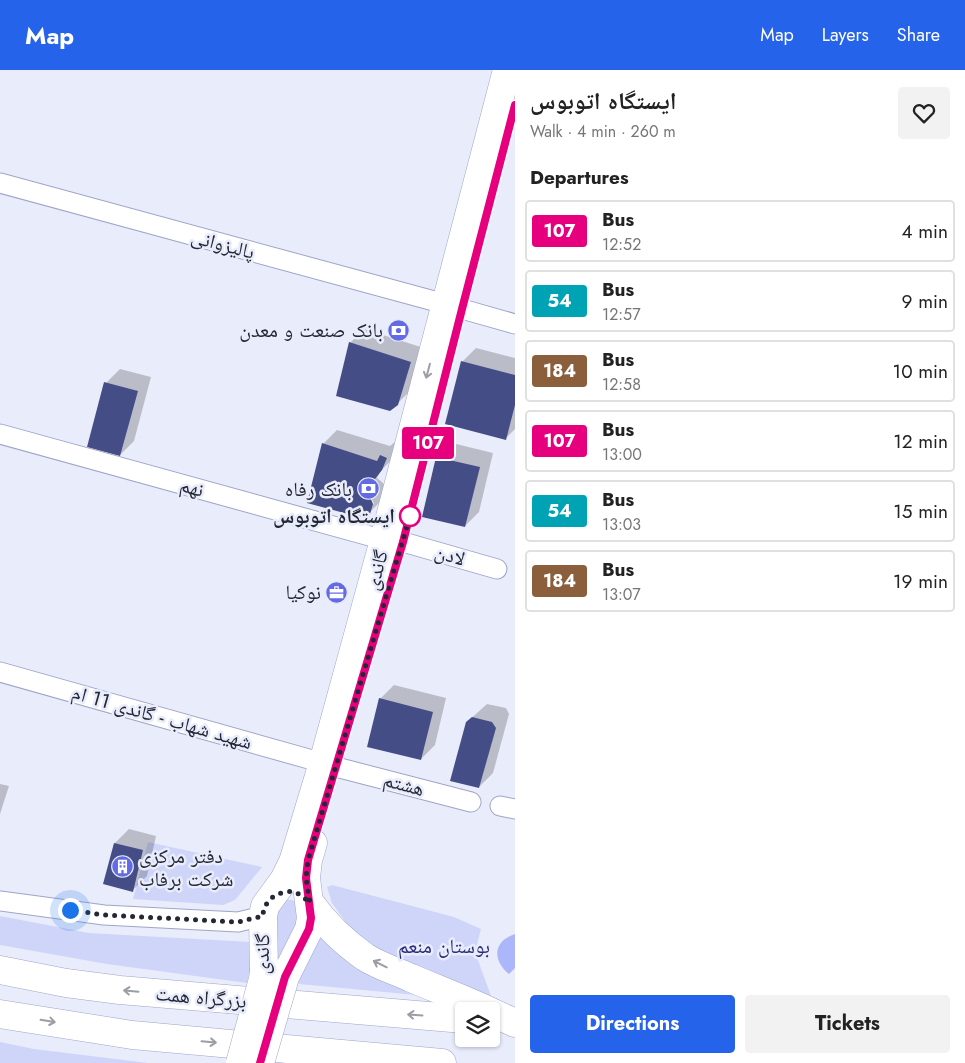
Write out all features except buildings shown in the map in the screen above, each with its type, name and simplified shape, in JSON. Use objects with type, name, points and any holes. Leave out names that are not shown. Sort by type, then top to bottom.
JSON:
[{"type":"main road","points":[[508,70],[515,71]]},
{"type":"main road","name":"گاندی","points":[[240,1063],[263,979],[275,974],[309,929],[311,918],[306,878],[308,860],[330,764],[394,541],[453,307],[508,70]]},
{"type":"main road","name":"گاندی","points":[[453,307],[515,105]]},
{"type":"main road","name":"گاندی","points":[[260,1063],[275,974],[266,908],[293,862],[330,764]]},
{"type":"main road","points":[[266,908],[286,892],[295,892],[310,903],[332,929],[366,958],[468,1002]]},
{"type":"main road","name":"بزرگراه همت","points":[[0,970],[66,983],[120,990],[455,1018]]},
{"type":"main road","points":[[0,1014],[132,1035],[442,1063]]},
{"type":"main road","points":[[500,1016],[515,1023]]},
{"type":"main road","points":[[500,1022],[515,1023]]},
{"type":"street","name":"پالیزوانی","points":[[0,183],[515,324]]},
{"type":"street","name":"نهم","points":[[0,434],[394,541]]},
{"type":"street","name":"لادن","points":[[394,541],[497,569]]},
{"type":"street","name":"شهید شهاب - گاندی 11 ام","points":[[0,672],[330,764]]},
{"type":"street","name":"هشتم","points":[[330,764],[471,802]]},
{"type":"street","points":[[0,901],[104,915],[238,922],[266,908]]},
{"type":"green space","points":[[148,842],[262,867],[235,900],[223,905],[133,899]]},
{"type":"green space","name":"بوستان منعم","points":[[332,885],[454,917],[481,929],[475,952],[491,996],[465,989],[381,951],[352,931],[332,903],[327,887]]},
{"type":"green space","points":[[284,899],[292,900],[300,905],[302,911],[277,973],[272,910]]},
{"type":"green space","points":[[0,916],[89,933],[250,942],[252,959],[247,983],[107,964],[0,945]]},
{"type":"green space","points":[[321,925],[449,998],[299,984],[305,950]]},
{"type":"green space","points":[[0,1042],[34,1049],[148,1063],[0,1063]]},
{"type":"water","points":[[515,934],[515,968],[509,974],[503,969],[497,951],[502,941]]},
{"type":"bus line","name":"107","points":[[260,1063],[285,977],[309,929],[311,918],[306,878],[308,860],[403,542],[515,105]]},
{"type":"place","name":"بانک صنعت و معدن","points":[[399,330]]},
{"type":"place","name":"بانک رفاه","points":[[368,489]]},
{"type":"place","name":"ایستگاه اتوبوس","points":[[410,516]]},
{"type":"place","name":"نوکیا","points":[[337,592]]},
{"type":"place","name":"دفتر مرکزی شرکت برفاب","points":[[123,867]]},
{"type":"route","points":[[70,910],[104,915],[238,922],[263,916],[269,899],[286,892],[295,892],[310,903],[306,878],[308,860],[410,516]]}]
